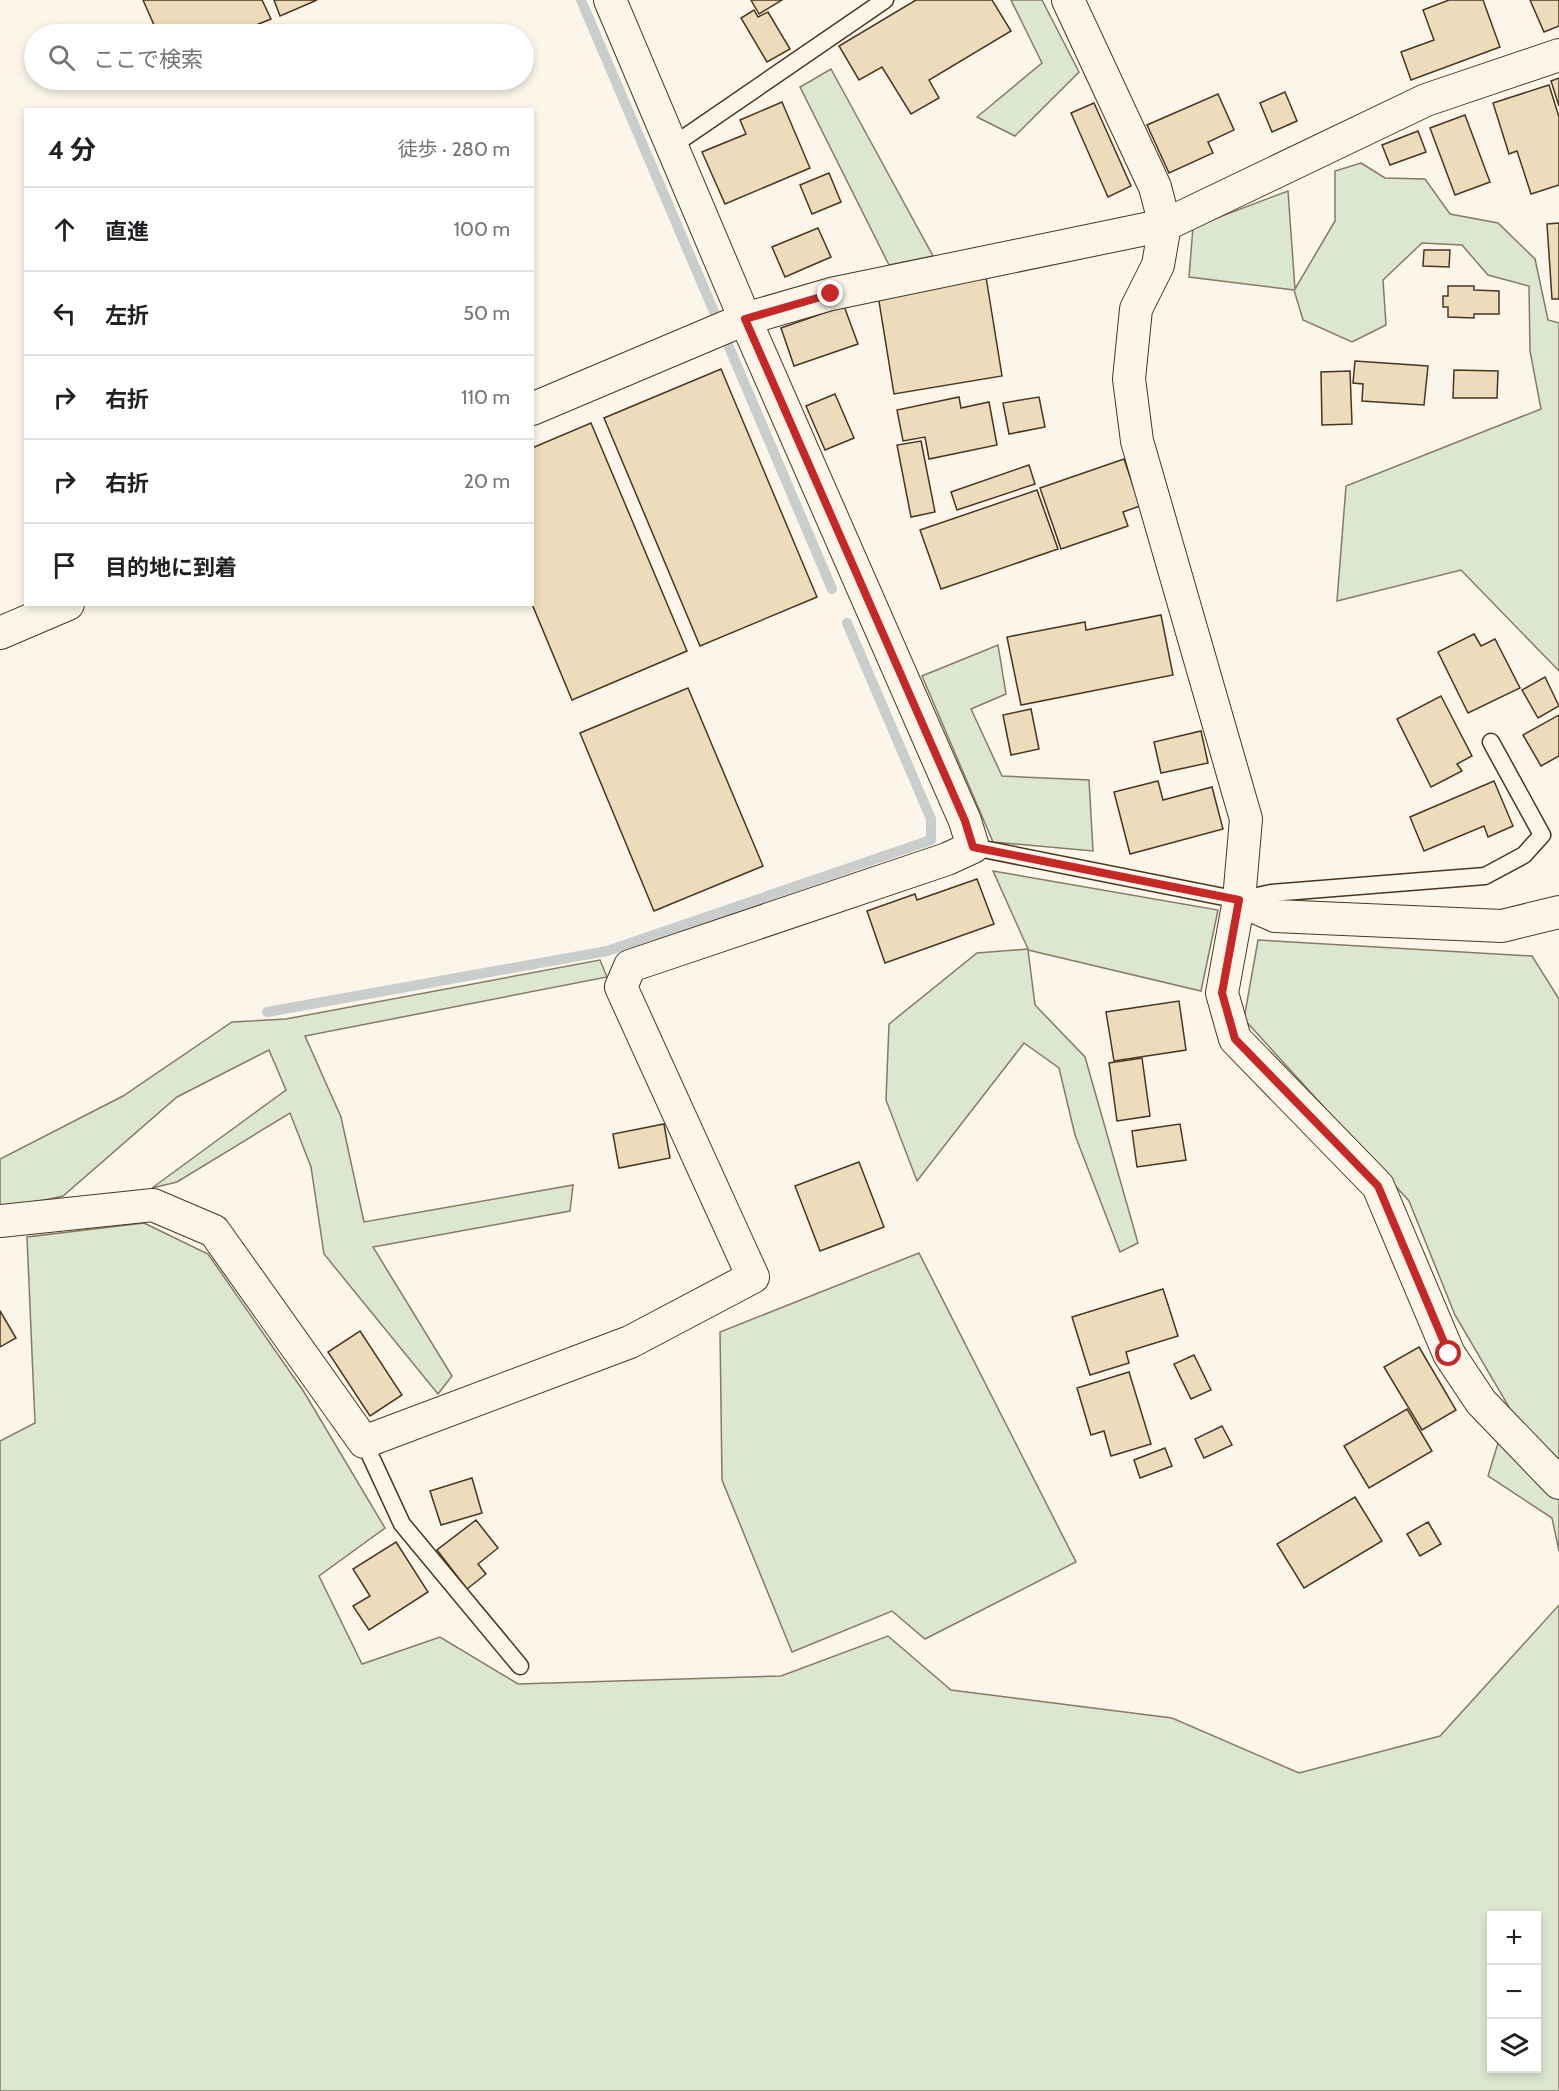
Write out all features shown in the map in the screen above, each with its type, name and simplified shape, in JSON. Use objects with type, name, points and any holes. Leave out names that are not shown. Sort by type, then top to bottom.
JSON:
[{"type":"street","points":[[0,1221],[153,1205],[214,1231],[364,1442],[630,1342],[753,1277],[621,987],[630,966],[947,860],[973,847],[965,821],[745,319],[610,0]]},
{"type":"street","points":[[1068,0],[1155,187],[1165,225],[1158,265],[1136,309],[1129,380],[1137,441],[1246,819],[1239,900],[1222,993],[1235,1039],[1378,1186],[1449,1354],[1481,1402],[1559,1483]]},
{"type":"street","points":[[534,408],[745,319],[831,294],[1165,225],[1426,100],[1559,55]]},
{"type":"street","points":[[0,633],[63,606]]},
{"type":"street","points":[[1239,900],[1275,916],[1502,926],[1559,912]]},
{"type":"lane","points":[[672,146],[885,0]]},
{"type":"lane","points":[[973,847],[1239,900],[1271,893],[1485,876],[1524,855],[1542,835],[1491,742]]},
{"type":"lane","points":[[364,1442],[402,1524],[520,1666]]},
{"type":"green space","points":[[1011,0],[1042,0],[1079,72],[1015,136],[977,117],[1042,63]]},
{"type":"green space","points":[[831,69],[933,256],[889,265],[800,87]]},
{"type":"green space","points":[[1361,163],[1385,178],[1425,179],[1450,214],[1498,223],[1535,259],[1548,320],[1559,323],[1559,671],[1461,570],[1337,601],[1346,486],[1541,409],[1530,351],[1529,286],[1488,275],[1462,245],[1422,243],[1383,280],[1386,325],[1352,342],[1303,320],[1294,290],[1189,277],[1193,227],[1288,191],[1295,289],[1335,221],[1335,171]]},
{"type":"green space","points":[[998,645],[1006,694],[971,709],[1002,776],[1089,780],[1093,851],[993,842],[922,676]]},
{"type":"green space","points":[[993,871],[1218,910],[1201,991],[1028,950],[1035,1005],[1085,1057],[1138,1243],[1120,1252],[1075,1135],[1059,1068],[1024,1043],[917,1181],[886,1100],[889,1024],[977,953],[1028,949]]},
{"type":"green space","points":[[1258,940],[1532,956],[1559,999],[1559,1551],[1552,1518],[1488,1476],[1509,1407],[1455,1315],[1409,1201],[1244,1019]]},
{"type":"green space","points":[[600,960],[607,977],[305,1036],[341,1117],[364,1222],[573,1185],[570,1211],[373,1247],[452,1376],[438,1394],[324,1254],[311,1167],[290,1113],[177,1182],[152,1188],[286,1090],[269,1050],[177,1097],[63,1196],[0,1210],[0,1159],[123,1096],[232,1022],[286,1019]]},
{"type":"green space","points":[[144,1223],[208,1254],[304,1392],[385,1528],[319,1576],[362,1664],[440,1637],[518,1684],[781,1676],[888,1636],[951,1690],[1172,1718],[1299,1773],[1440,1736],[1559,1605],[1559,2091],[0,2091],[0,1441],[35,1423],[27,1237]]},
{"type":"green space","points":[[919,1253],[1076,1562],[925,1639],[892,1611],[792,1652],[722,1480],[720,1332]]},
{"type":"building","points":[[143,0],[262,0],[271,19],[259,24],[154,24]]},
{"type":"building","points":[[274,0],[317,0],[280,16]]},
{"type":"building","points":[[751,0],[782,0],[759,14]]},
{"type":"building","points":[[916,0],[992,0],[1011,31],[929,80],[939,98],[911,114],[882,67],[859,80],[839,46]]},
{"type":"building","points":[[1449,0],[1483,0],[1500,47],[1411,80],[1401,52],[1434,40],[1423,10]]},
{"type":"building","points":[[1530,0],[1559,0],[1559,26],[1544,32]]},
{"type":"building","points":[[754,10],[758,17],[768,12],[790,49],[767,62],[741,18]]},
{"type":"building","points":[[1559,78],[1559,106],[1551,81]]},
{"type":"building","points":[[1549,85],[1559,117],[1559,185],[1531,194],[1517,151],[1509,154],[1493,103]]},
{"type":"building","points":[[1285,92],[1297,121],[1272,132],[1260,103]]},
{"type":"building","points":[[1218,94],[1234,130],[1208,142],[1213,153],[1169,173],[1147,125]]},
{"type":"building","points":[[782,102],[810,168],[725,204],[702,152],[746,134],[740,120]]},
{"type":"building","points":[[1094,103],[1131,186],[1108,197],[1071,113]]},
{"type":"building","points":[[1465,115],[1490,182],[1455,195],[1430,128]]},
{"type":"building","points":[[1418,131],[1426,152],[1390,165],[1382,145]]},
{"type":"building","points":[[829,173],[841,202],[812,214],[800,185]]},
{"type":"building","points":[[1559,223],[1559,299],[1552,299],[1547,224]]},
{"type":"building","points":[[818,228],[831,257],[785,277],[772,247]]},
{"type":"building","points":[[1424,250],[1450,250],[1449,267],[1423,266]]},
{"type":"building","points":[[986,277],[1002,376],[894,394],[878,295]]},
{"type":"building","points":[[1448,286],[1474,286],[1474,290],[1499,291],[1499,314],[1474,314],[1474,318],[1448,317],[1448,307],[1443,307],[1443,296],[1448,296]]},
{"type":"building","points":[[844,306],[858,344],[794,366],[781,328]]},
{"type":"building","points":[[1355,361],[1428,366],[1424,405],[1362,401],[1363,384],[1353,383]]},
{"type":"building","points":[[721,369],[817,597],[700,646],[604,418]]},
{"type":"building","points":[[1454,370],[1498,371],[1497,398],[1453,398]]},
{"type":"building","points":[[1350,371],[1352,424],[1322,425],[1321,372]]},
{"type":"building","points":[[835,394],[854,438],[825,450],[806,406]]},
{"type":"building","points":[[959,397],[961,408],[989,402],[997,445],[929,459],[925,437],[903,441],[897,410]]},
{"type":"building","points":[[1039,397],[1045,427],[1009,434],[1003,403]]},
{"type":"building","points":[[591,423],[687,651],[572,700],[533,606],[534,447]]},
{"type":"building","points":[[921,441],[935,512],[911,517],[897,445]]},
{"type":"building","points":[[1124,459],[1140,506],[1123,512],[1128,526],[1061,549],[1040,488]]},
{"type":"building","points":[[1029,465],[1035,484],[957,510],[951,492]]},
{"type":"building","points":[[1037,490],[1058,549],[941,589],[920,530]]},
{"type":"building","points":[[1161,615],[1173,675],[1021,705],[1007,637],[1085,622],[1086,630]]},
{"type":"building","points":[[1474,634],[1481,646],[1495,639],[1520,688],[1468,713],[1438,652]]},
{"type":"building","points":[[1545,677],[1559,706],[1538,718],[1522,690]]},
{"type":"building","points":[[688,688],[763,866],[654,911],[580,733]]},
{"type":"building","points":[[1441,696],[1472,756],[1457,764],[1462,771],[1431,787],[1397,719]]},
{"type":"building","points":[[1031,709],[1039,749],[1011,755],[1003,715]]},
{"type":"building","points":[[1559,715],[1559,756],[1541,766],[1523,735]]},
{"type":"building","points":[[1201,731],[1208,763],[1161,773],[1154,742]]},
{"type":"building","points":[[1158,781],[1163,800],[1212,787],[1223,829],[1130,854],[1114,792]]},
{"type":"building","points":[[1494,781],[1513,826],[1488,837],[1484,826],[1424,851],[1410,817]]},
{"type":"building","points":[[977,879],[994,924],[885,963],[867,911],[915,894],[917,900]]},
{"type":"building","points":[[1179,1001],[1186,1050],[1114,1061],[1106,1012]]},
{"type":"building","points":[[1142,1058],[1150,1116],[1117,1121],[1109,1063]]},
{"type":"building","points":[[664,1124],[670,1158],[619,1168],[613,1134]]},
{"type":"building","points":[[1180,1124],[1186,1160],[1137,1167],[1132,1131]]},
{"type":"building","points":[[859,1162],[884,1227],[820,1251],[795,1186]]},
{"type":"building","points":[[1163,1289],[1178,1336],[1126,1352],[1129,1363],[1090,1375],[1072,1317]]},
{"type":"building","points":[[0,1311],[16,1338],[0,1347]]},
{"type":"building","points":[[360,1331],[402,1395],[370,1416],[328,1352]]},
{"type":"building","points":[[1419,1347],[1456,1410],[1422,1430],[1384,1367]]},
{"type":"building","points":[[1194,1355],[1211,1390],[1191,1399],[1174,1364]]},
{"type":"building","points":[[1129,1372],[1151,1444],[1111,1456],[1104,1431],[1091,1435],[1077,1388]]},
{"type":"building","points":[[1407,1409],[1432,1451],[1369,1488],[1344,1446]]},
{"type":"building","points":[[1222,1426],[1232,1445],[1204,1458],[1195,1439]]},
{"type":"building","points":[[1165,1448],[1172,1466],[1140,1478],[1134,1460]]},
{"type":"building","points":[[472,1478],[482,1513],[441,1525],[430,1491]]},
{"type":"building","points":[[1355,1497],[1382,1541],[1304,1588],[1277,1544]]},
{"type":"building","points":[[476,1520],[498,1548],[478,1564],[486,1574],[467,1589],[437,1550]]},
{"type":"building","points":[[1428,1522],[1441,1544],[1420,1556],[1407,1534]]},
{"type":"building","points":[[396,1542],[428,1592],[369,1630],[353,1606],[370,1596],[353,1569]]},
{"type":"waterway","points":[[581,0],[715,314]]},
{"type":"waterway","points":[[729,347],[832,589]]},
{"type":"waterway","points":[[267,1012],[607,951],[931,840],[931,819],[847,623]]},
{"type":"route","points":[[831,294],[745,319],[965,821],[973,847],[1239,900],[1222,993],[1235,1039],[1378,1186],[1449,1354]]}]
